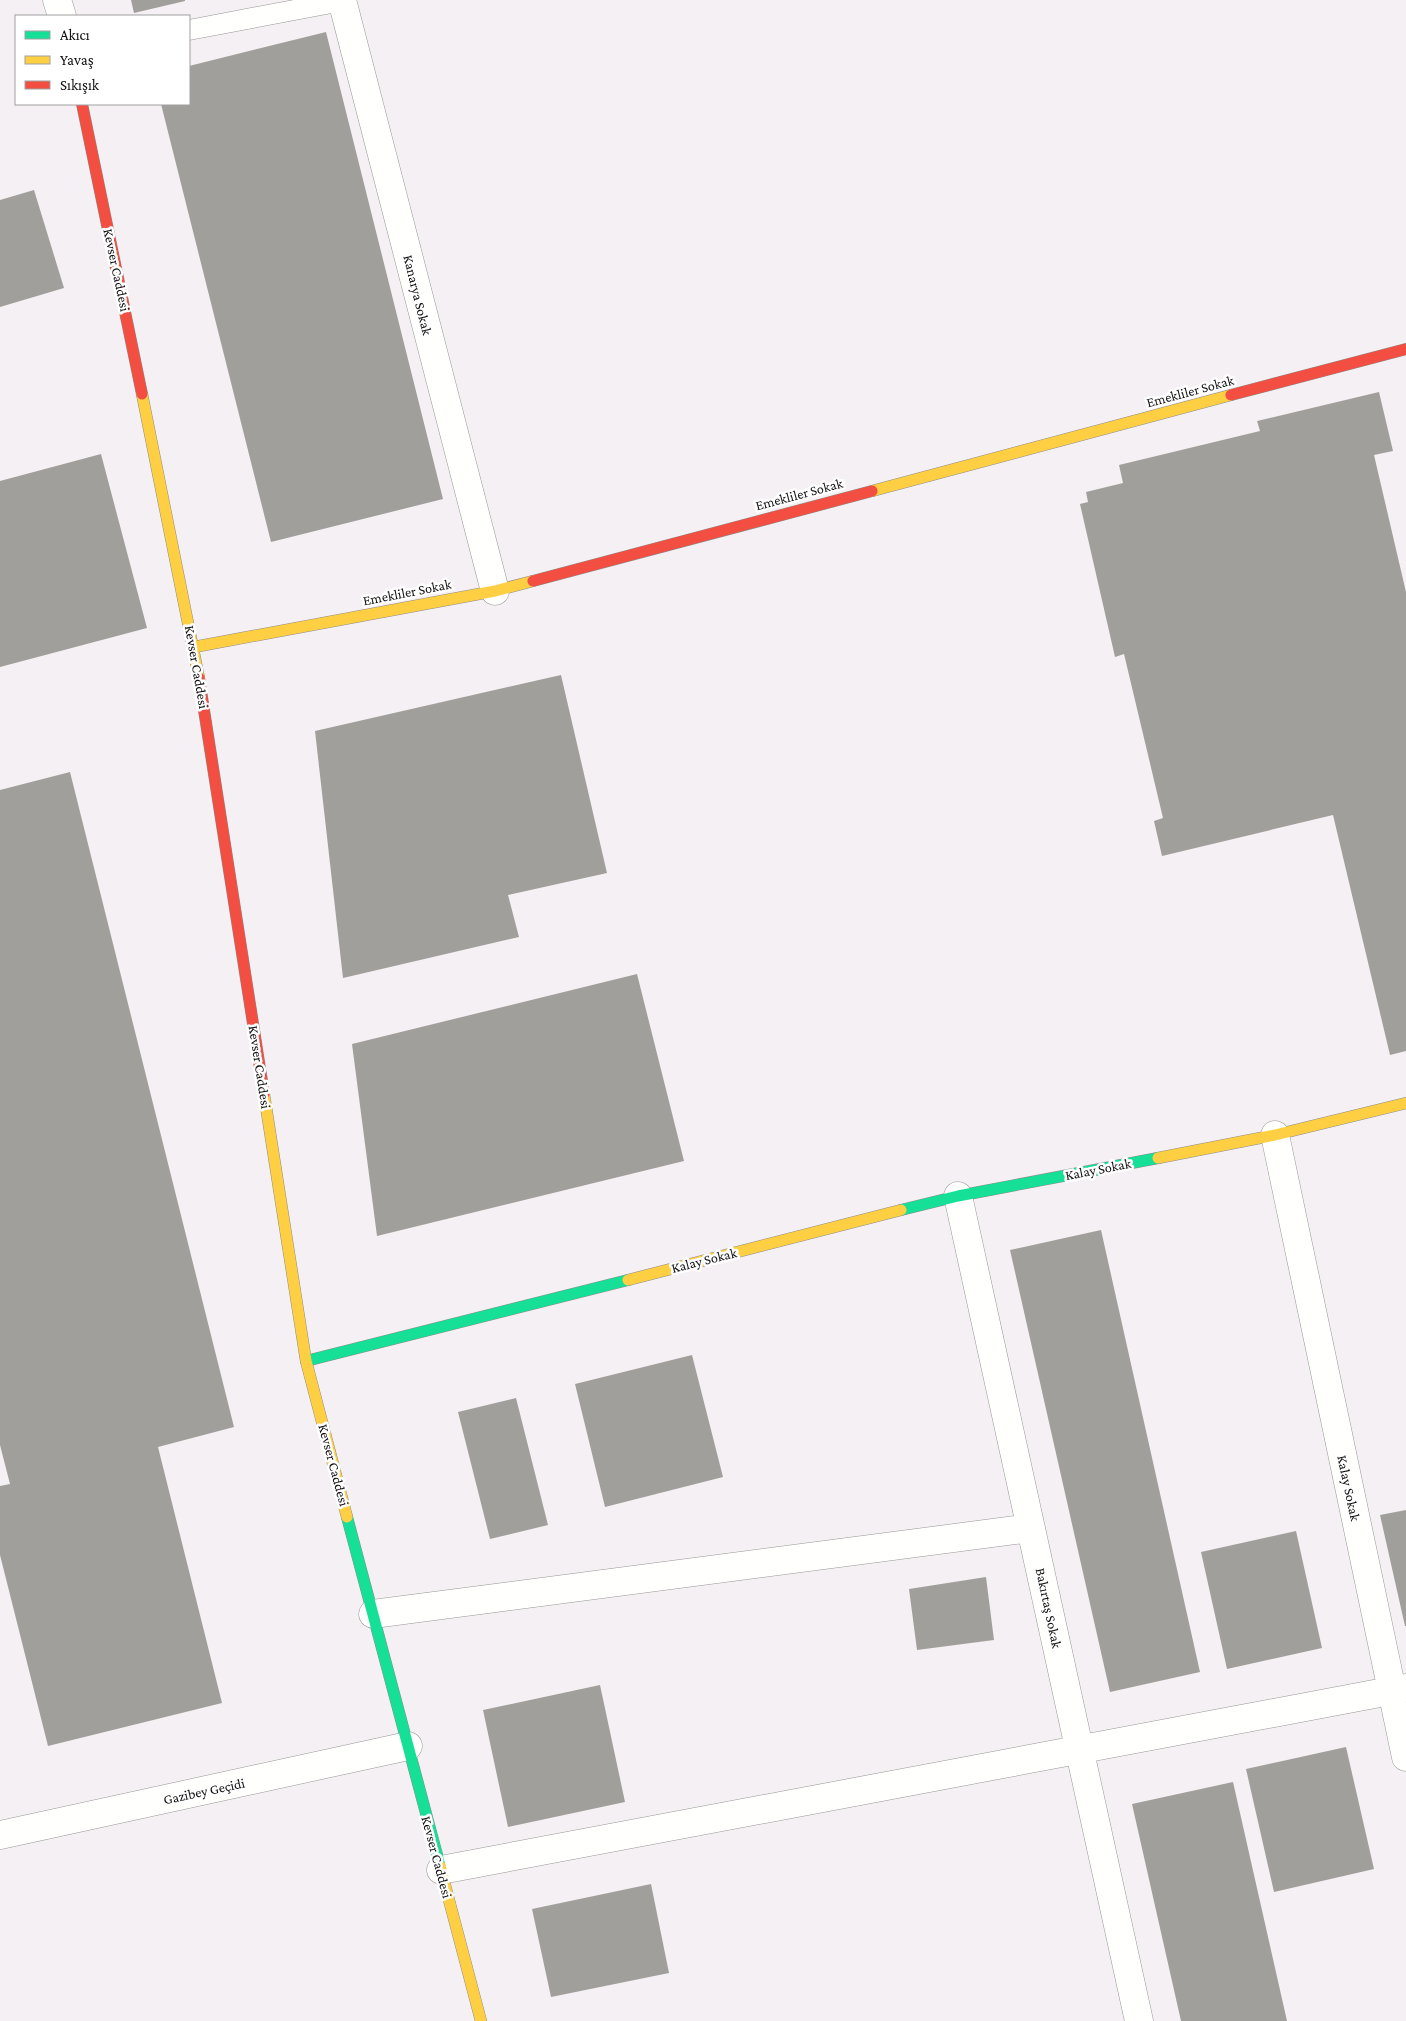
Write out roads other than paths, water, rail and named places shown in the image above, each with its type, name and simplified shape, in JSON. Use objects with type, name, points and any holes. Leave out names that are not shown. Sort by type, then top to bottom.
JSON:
[{"type":"street","points":[[57,0],[62,15]]},
{"type":"street","name":"Kanarya Sokak","points":[[342,0],[494,590]]},
{"type":"street","name":"Kevser Caddesi","points":[[82,105],[194,647],[306,1361],[481,2021]]},
{"type":"street","name":"Emekliler Sokak","points":[[194,647],[494,590],[1406,349]]},
{"type":"street","points":[[1274,1135],[1406,1103]]},
{"type":"street","name":"Kalay Sokak","points":[[306,1361],[958,1196],[1274,1135],[1399,1689],[1406,1757]]},
{"type":"street","name":"Bakırtaş Sokak","points":[[958,1196],[1140,2021]]},
{"type":"street","points":[[374,1614],[1031,1528]]},
{"type":"street","points":[[441,1870],[1399,1689]]},
{"type":"street","name":"Gazibey Geçidi","points":[[0,1835],[408,1746]]},
{"type":"lane","points":[[190,30],[342,0]]}]
